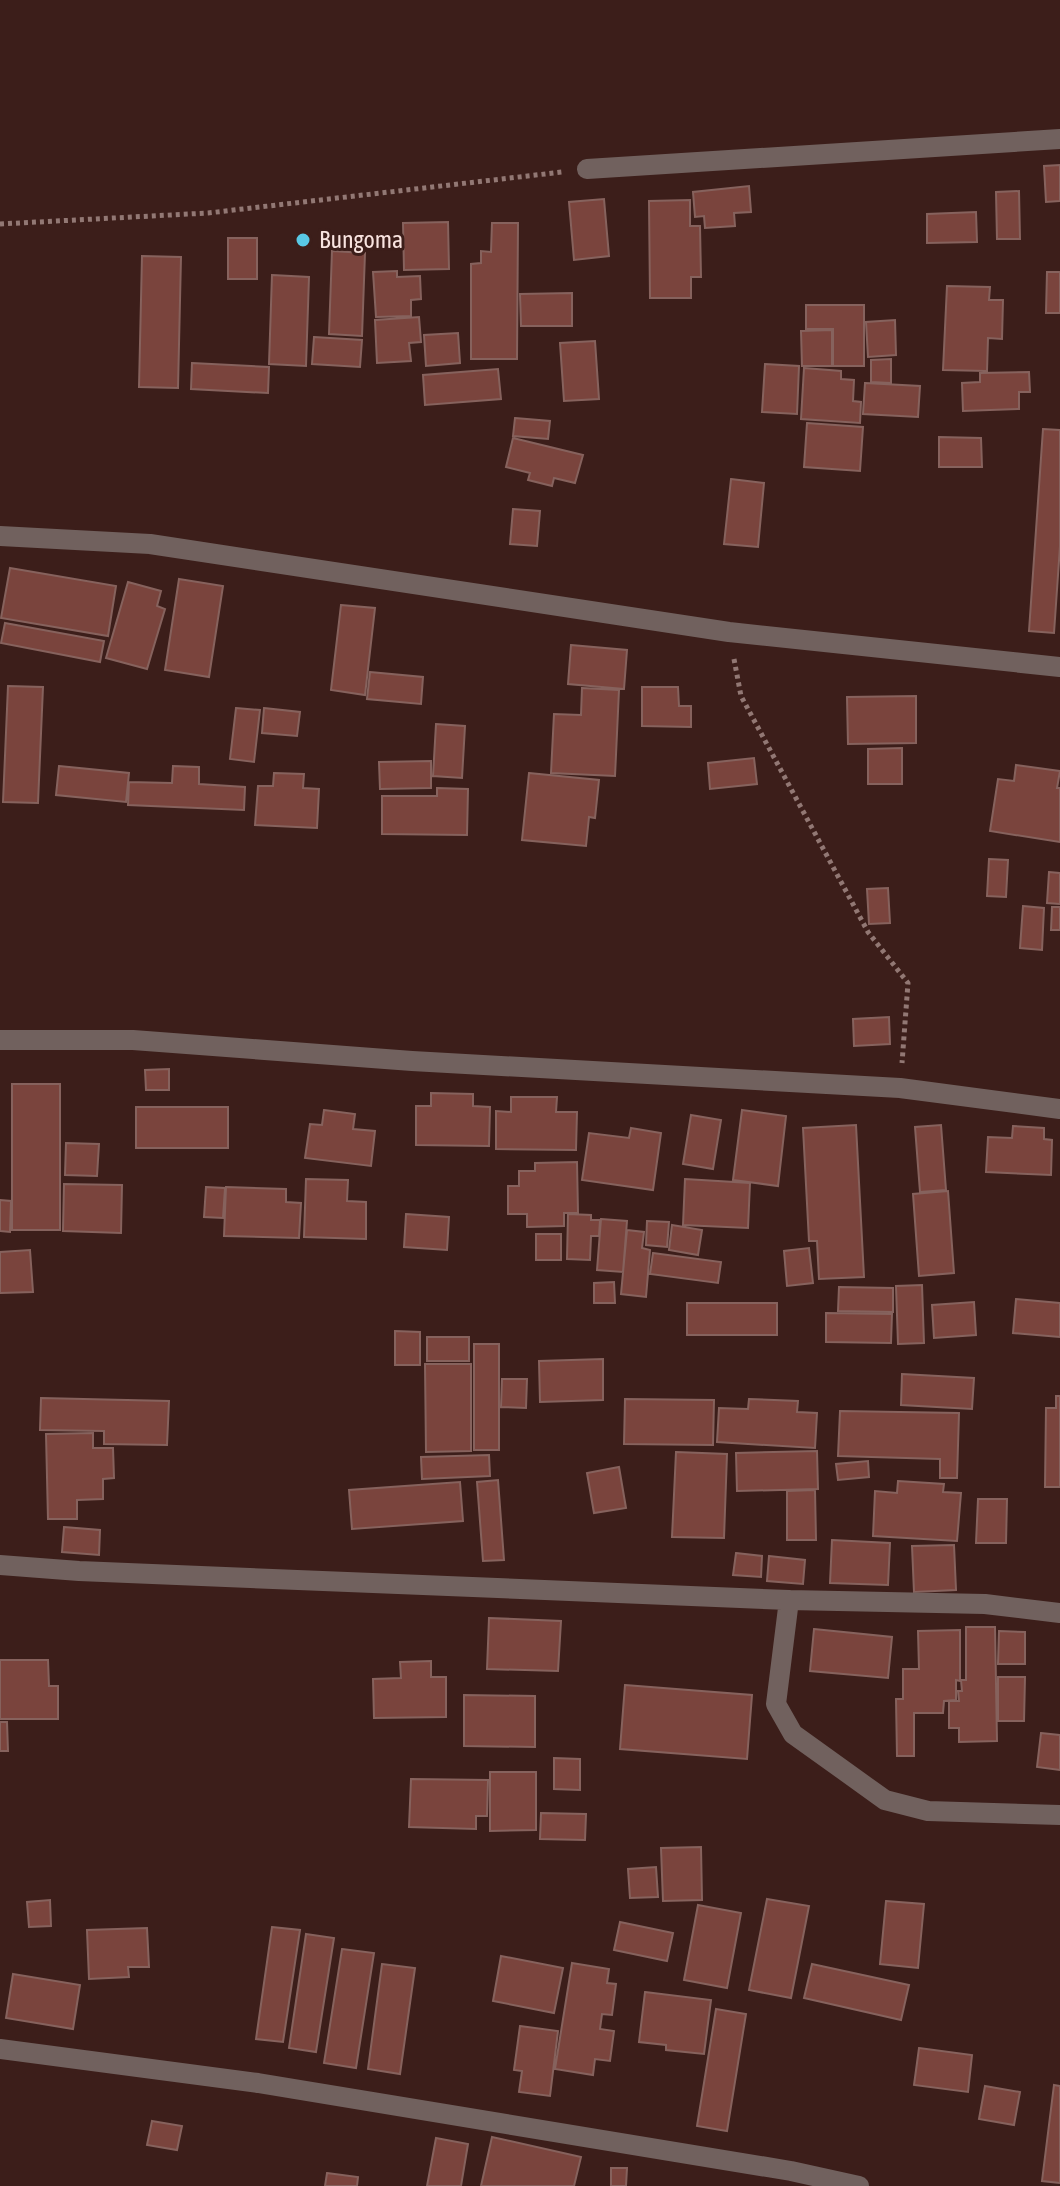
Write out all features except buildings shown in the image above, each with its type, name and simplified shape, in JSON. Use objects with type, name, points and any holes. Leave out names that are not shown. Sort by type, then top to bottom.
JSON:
[{"type":"street","points":[[587,169],[1060,139]]},
{"type":"street","points":[[0,536],[150,544],[729,632],[1060,667]]},
{"type":"street","points":[[0,1040],[133,1040],[412,1061],[900,1088],[1060,1109]]},
{"type":"street","points":[[0,1565],[79,1571],[789,1600],[985,1604],[1060,1613]]},
{"type":"street","points":[[789,1600],[776,1704],[793,1734],[885,1800],[928,1811],[1060,1815]]},
{"type":"street","points":[[0,2049],[258,2083],[791,2171],[859,2186]]},
{"type":"path","points":[[0,224],[208,213],[587,169]]},
{"type":"path","points":[[729,632],[741,696],[868,932],[908,983],[900,1088]]},
{"type":"place","name":"Bungoma","points":[[303,240]]}]
